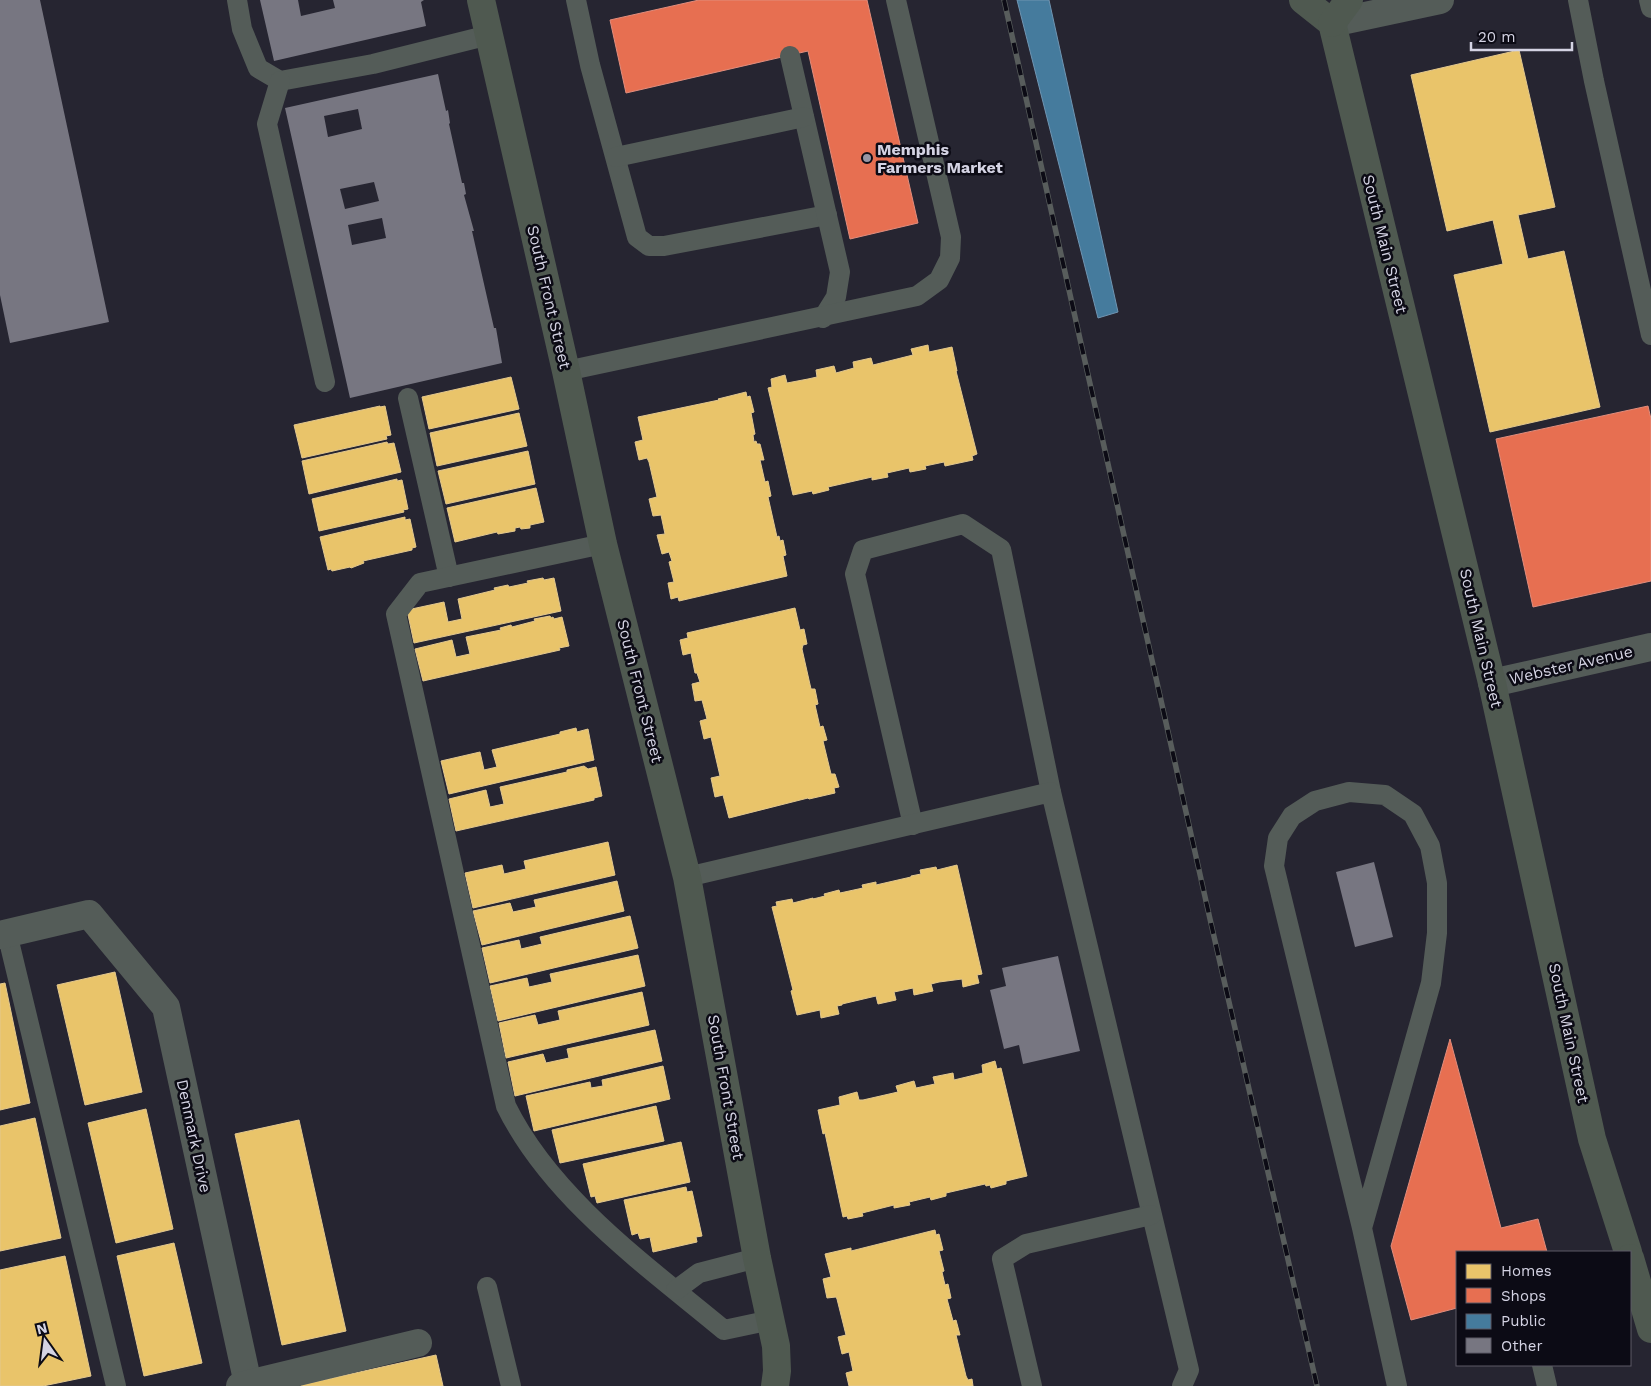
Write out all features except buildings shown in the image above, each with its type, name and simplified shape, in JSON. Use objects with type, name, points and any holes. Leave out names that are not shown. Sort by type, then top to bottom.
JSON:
[{"type":"main road","name":"South Front Street","points":[[481,0],[566,371],[603,544],[687,877],[757,1258],[776,1346],[777,1372],[775,1386]]},
{"type":"main road","points":[[1303,0],[1332,23],[1349,0]]},
{"type":"main road","name":"South Main Street","points":[[1332,23],[1492,683],[1592,1139],[1628,1251]]},
{"type":"main road","points":[[1631,1262],[1645,1316]]},
{"type":"street","points":[[1332,23],[1440,0]]},
{"type":"street","name":"Webster Avenue","points":[[1492,683],[1651,647]]},
{"type":"street","name":"Denmark Drive","points":[[4,934],[89,914],[166,1007],[244,1385]]},
{"type":"street","points":[[244,1385],[418,1344]]},
{"type":"lane","points":[[237,0],[242,29],[258,68],[280,81],[373,64],[489,35]]},
{"type":"lane","points":[[576,0],[590,65],[637,237],[649,246],[664,246],[827,215]]},
{"type":"lane","points":[[566,371],[823,318],[917,296],[939,280],[950,258],[950,237],[896,0]]},
{"type":"lane","points":[[1578,0],[1594,81],[1651,335]]},
{"type":"lane","points":[[1649,0],[1651,8]]},
{"type":"lane","points":[[790,56],[840,272],[836,298],[823,318]]},
{"type":"lane","points":[[280,81],[267,124],[325,382]]},
{"type":"lane","points":[[616,157],[804,117]]},
{"type":"lane","points":[[408,398],[449,577]]},
{"type":"lane","points":[[913,825],[855,574],[863,550],[963,524],[1001,550],[1051,792],[1189,1370],[1182,1386]]},
{"type":"lane","points":[[603,544],[420,583],[396,614],[506,1106],[516,1126],[550,1173],[596,1222],[724,1330],[771,1320]]},
{"type":"lane","points":[[687,877],[1051,792]]},
{"type":"lane","points":[[1362,1228],[1431,983],[1437,934],[1437,883],[1430,846],[1414,814],[1385,796],[1349,792],[1315,801],[1292,816],[1278,838],[1274,866],[1362,1228],[1397,1386]]},
{"type":"lane","points":[[4,934],[116,1386]]},
{"type":"lane","points":[[1032,1386],[1002,1259],[1026,1244],[1151,1215]]},
{"type":"lane","points":[[676,1290],[699,1273],[757,1258]]},
{"type":"lane","points":[[487,1287],[511,1386]]},
{"type":"lane","points":[[1542,1366],[1547,1386]]},
{"type":"railway","points":[[1004,0],[1317,1386]]},
{"type":"place","name":"Memphis Farmers Market","points":[[867,158]]}]
